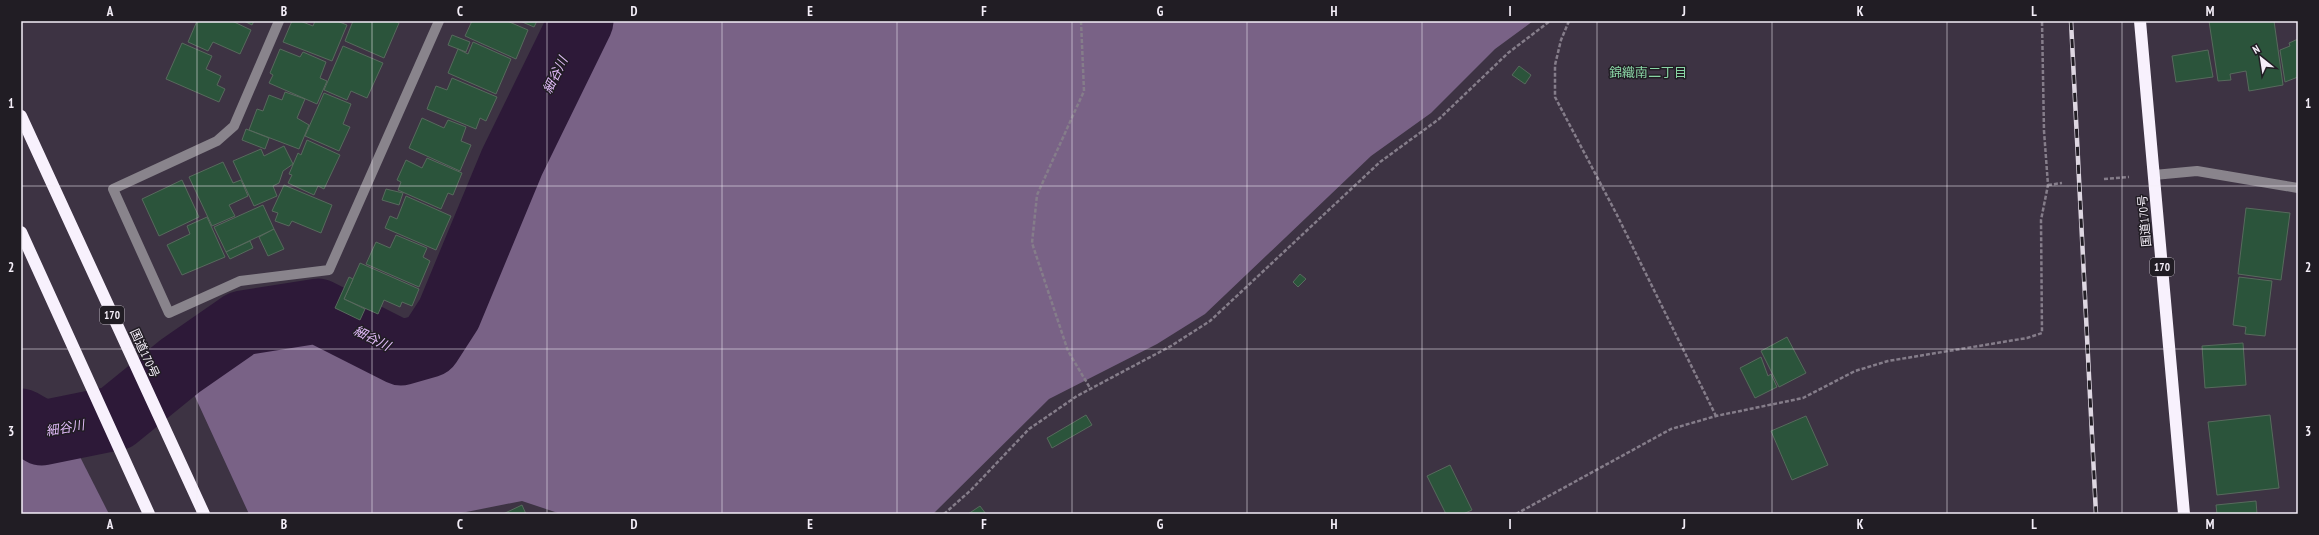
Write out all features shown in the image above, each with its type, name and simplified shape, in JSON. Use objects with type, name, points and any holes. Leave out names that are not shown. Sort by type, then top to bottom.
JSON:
[{"type":"highway","name":"国道170号","points":[[2140,21],[2184,514]]},
{"type":"highway","name":"国道170号","points":[[21,116],[204,514]]},
{"type":"highway","points":[[21,232],[149,514]]},
{"type":"street","points":[[279,21],[234,126],[217,141],[113,189],[169,313],[240,281],[329,270],[439,21]]},
{"type":"street","points":[[2154,175],[2197,171],[2298,188]]},
{"type":"path","points":[[1081,21],[1084,91],[1037,195],[1032,242],[1068,351],[1090,388]]},
{"type":"path","points":[[944,514],[972,490],[1029,429],[1090,388],[1171,346],[1210,321],[1380,162],[1439,118],[1508,53],[1550,21]]},
{"type":"path","points":[[1569,21],[1561,40],[1555,65],[1555,97],[1617,215],[1716,416]]},
{"type":"path","points":[[1516,514],[1671,429],[1716,416],[1803,398],[1855,371],[1888,361],[2027,338],[2042,333],[2041,220],[2048,185],[2044,131],[2042,21]]},
{"type":"path","points":[[2048,185],[2062,183]]},
{"type":"shaded area","points":[[591,21],[1533,21],[1495,49],[1431,113],[1371,156],[1205,314],[1157,344],[1049,399],[933,514],[561,514],[522,501],[456,514],[249,514],[186,377],[245,334],[323,331],[401,367],[433,356],[459,319],[522,160]]},
{"type":"shaded area","points":[[21,446],[75,447],[109,514],[21,514]]},
{"type":"building","points":[[197,21],[232,21],[251,30],[240,54],[213,42],[208,51],[188,42]]},
{"type":"building","points":[[244,21],[254,21],[252,25]]},
{"type":"building","points":[[292,21],[300,21],[313,26],[315,21],[337,21],[347,25],[332,61],[283,42]]},
{"type":"building","points":[[353,21],[394,21],[399,23],[384,58],[345,41]]},
{"type":"building","points":[[472,21],[507,21],[528,30],[516,59],[465,36]]},
{"type":"building","points":[[520,21],[537,21],[534,27]]},
{"type":"building","points":[[2209,21],[2274,21],[2283,85],[2249,91],[2246,71],[2230,74],[2231,80],[2218,81]]},
{"type":"building","points":[[452,35],[470,42],[466,52],[448,45]]},
{"type":"building","points":[[2298,39],[2298,77],[2285,82],[2280,50],[2290,46],[2289,43]]},
{"type":"building","points":[[473,42],[511,59],[496,94],[448,73],[458,49],[468,54]]},
{"type":"building","points":[[182,43],[212,56],[206,69],[221,76],[217,85],[225,89],[219,102],[166,79]]},
{"type":"building","points":[[343,46],[383,63],[367,98],[351,91],[347,100],[324,90]]},
{"type":"building","points":[[280,49],[300,57],[303,52],[326,62],[320,78],[327,81],[317,104],[269,83],[273,75],[270,73]]},
{"type":"building","points":[[2208,50],[2213,77],[2176,82],[2172,56]]},
{"type":"building","points":[[1519,66],[1531,75],[1525,84],[1512,75]]},
{"type":"building","points":[[452,78],[497,97],[486,121],[480,118],[476,129],[427,109],[436,86],[447,90]]},
{"type":"building","points":[[285,92],[305,99],[297,118],[309,125],[299,149],[249,130],[257,109],[263,111],[269,95],[282,100]]},
{"type":"building","points":[[324,93],[351,104],[343,124],[350,127],[339,151],[305,136]]},
{"type":"building","points":[[422,118],[444,128],[448,120],[466,127],[461,141],[471,145],[460,171],[409,148]]},
{"type":"building","points":[[246,129],[269,138],[265,149],[242,140]]},
{"type":"building","points":[[307,140],[340,155],[324,189],[318,186],[314,195],[288,183],[292,175],[289,174],[298,153],[301,155]]},
{"type":"building","points":[[284,146],[293,164],[283,171],[279,183],[273,186],[277,196],[254,206],[233,161],[261,149],[264,156]]},
{"type":"building","points":[[427,158],[462,173],[453,195],[448,193],[441,209],[398,190],[401,182],[397,180],[406,160],[422,168]]},
{"type":"building","points":[[223,162],[233,183],[241,180],[248,196],[229,205],[235,216],[212,226],[189,177]]},
{"type":"building","points":[[182,180],[199,217],[159,236],[142,199]]},
{"type":"building","points":[[284,185],[332,205],[321,233],[292,221],[289,226],[275,221],[278,213],[272,211]]},
{"type":"building","points":[[386,189],[403,193],[399,205],[382,200]]},
{"type":"building","points":[[406,196],[451,216],[436,250],[385,228],[390,216],[397,219]]},
{"type":"building","points":[[263,205],[274,229],[226,252],[214,227]]},
{"type":"building","points":[[2246,208],[2290,213],[2281,280],[2238,274]]},
{"type":"building","points":[[207,217],[225,257],[182,275],[167,245],[190,234],[187,226]]},
{"type":"building","points":[[274,229],[284,249],[268,256],[259,237]]},
{"type":"building","points":[[396,235],[427,248],[423,257],[430,261],[419,287],[366,264],[376,242],[390,248]]},
{"type":"building","points":[[250,241],[253,248],[230,259],[226,252]]},
{"type":"building","points":[[360,263],[419,289],[412,306],[402,302],[400,307],[384,300],[378,314],[344,299]]},
{"type":"building","points":[[1300,274],[1306,279],[1298,287],[1293,282]]},
{"type":"building","points":[[349,277],[353,279],[344,299],[365,309],[360,320],[335,308]]},
{"type":"building","points":[[2239,277],[2272,281],[2265,336],[2245,334],[2246,327],[2233,325]]},
{"type":"building","points":[[1787,337],[1806,373],[1779,387],[1761,351]]},
{"type":"building","points":[[2243,343],[2246,385],[2205,388],[2202,346]]},
{"type":"building","points":[[1761,357],[1768,376],[1771,374],[1777,387],[1755,398],[1740,368]]},
{"type":"building","points":[[1086,415],[1092,425],[1052,448],[1047,438]]},
{"type":"building","points":[[2270,415],[2279,488],[2217,495],[2208,422]]},
{"type":"building","points":[[1806,416],[1828,465],[1792,480],[1771,431]]},
{"type":"building","points":[[1450,465],[1472,510],[1463,514],[1446,514],[1427,476]]},
{"type":"building","points":[[2256,501],[2257,514],[2217,514],[2216,505]]},
{"type":"building","points":[[522,505],[526,514],[503,514]]},
{"type":"building","points":[[980,506],[986,514],[968,514]]},
{"type":"waterway","name":"細谷川","points":[[21,421],[42,433],[116,418],[180,366],[242,323],[318,311],[401,353],[429,345],[449,314],[512,162],[581,21]]},
{"type":"railway","points":[[2071,21],[2096,514]]},
{"type":"district","name":"錦織南二丁目","points":[[1648,72]]}]
